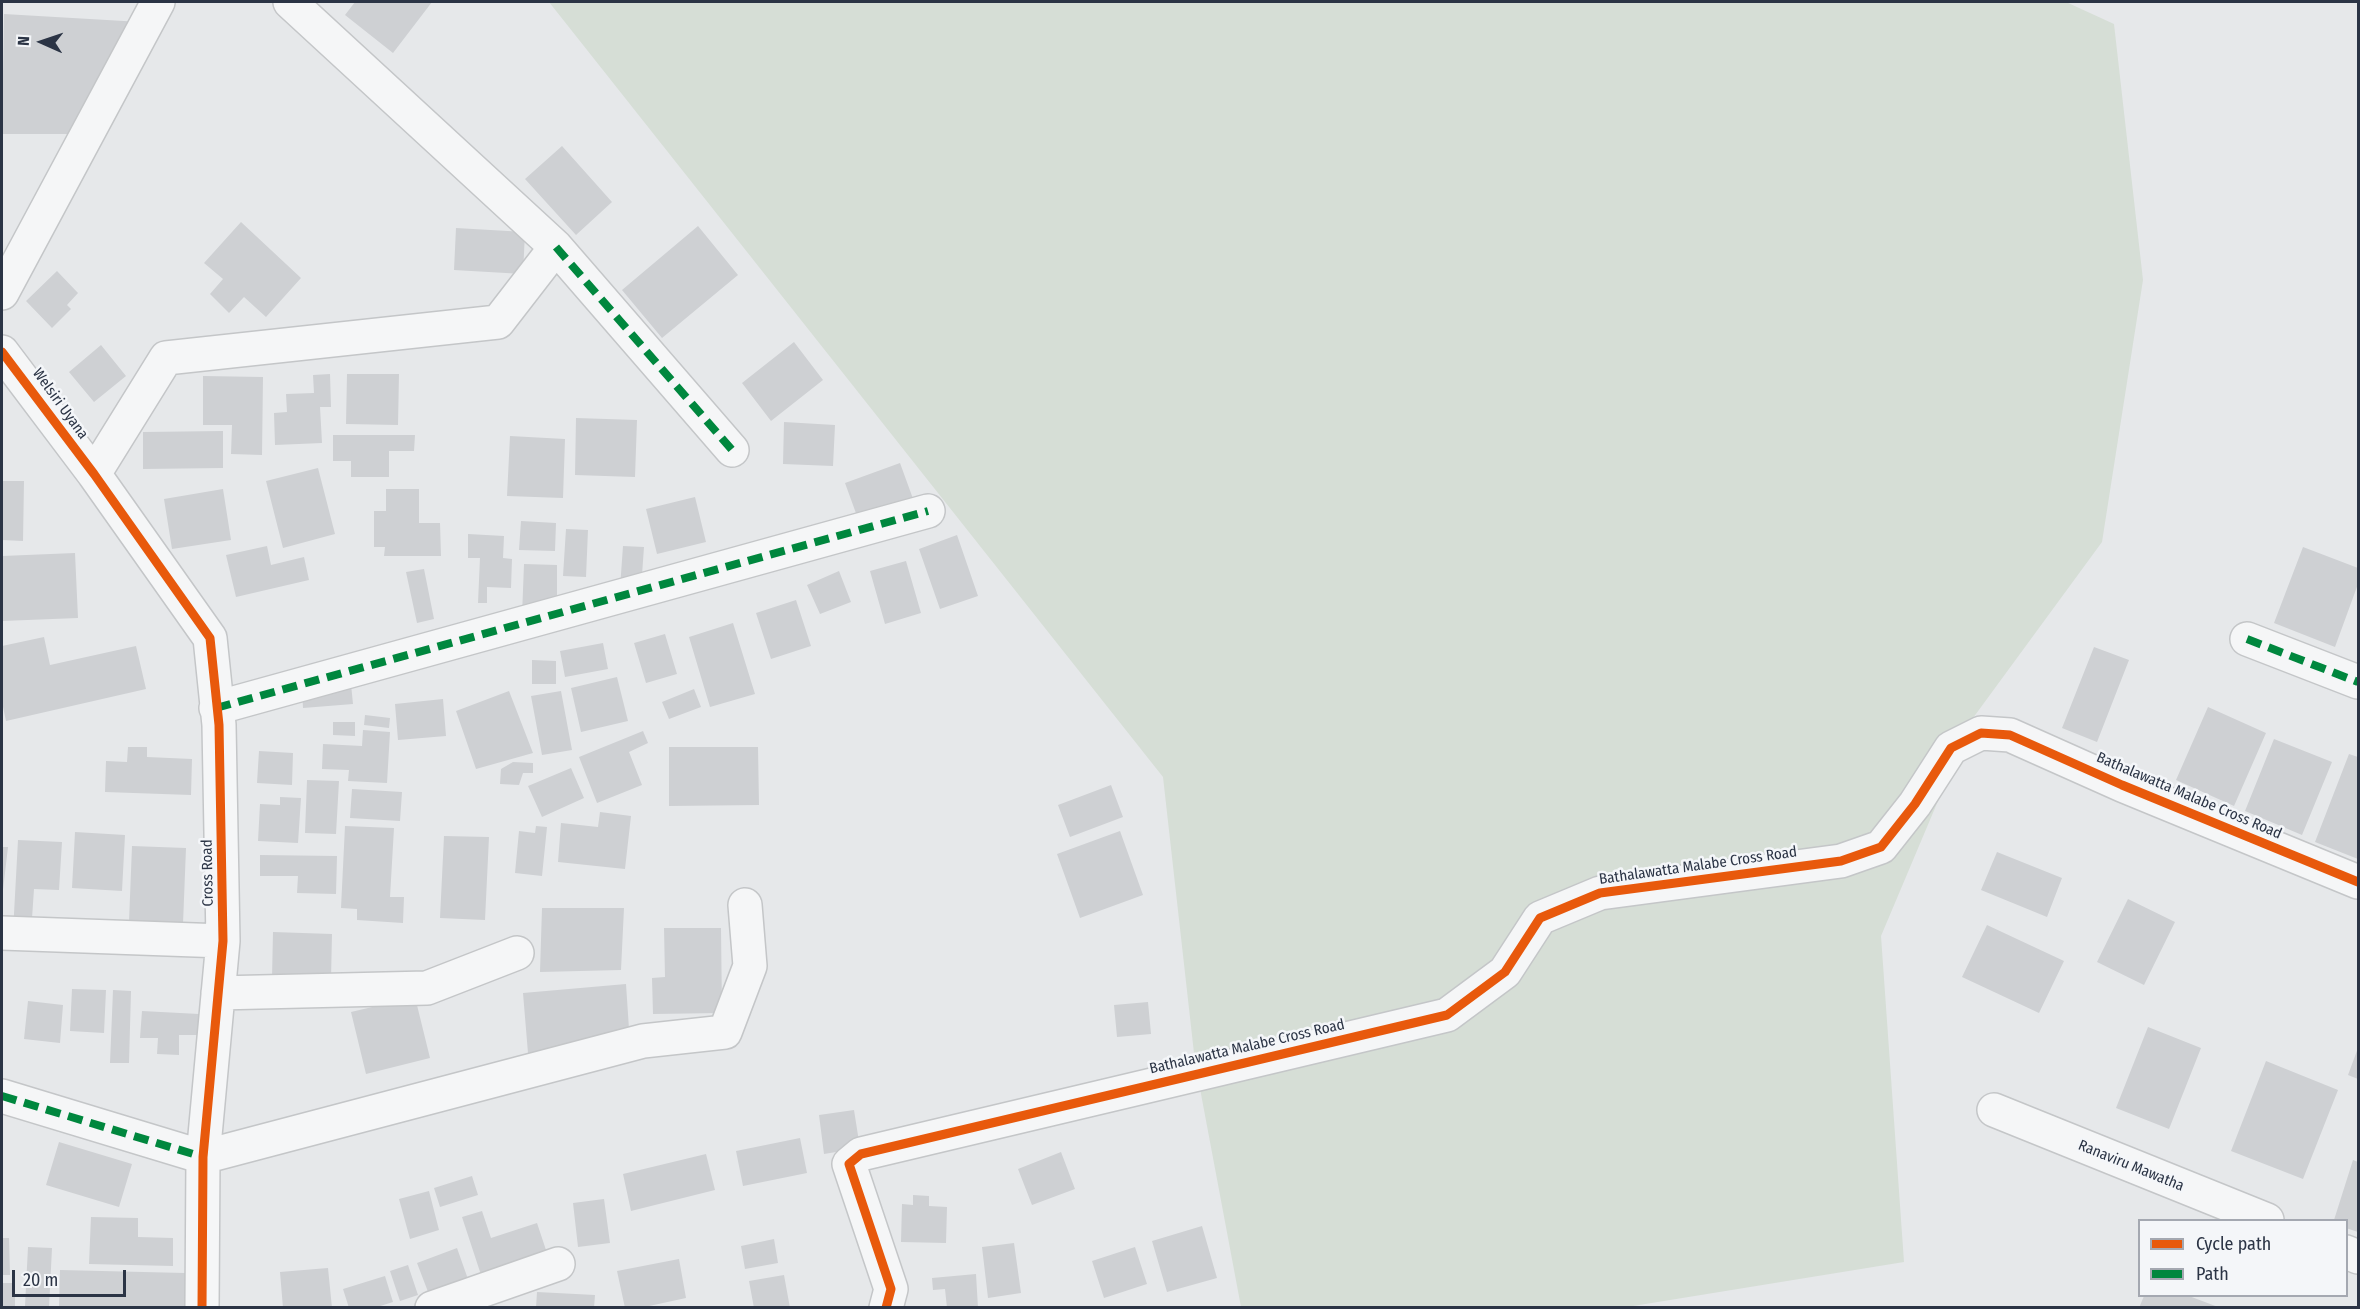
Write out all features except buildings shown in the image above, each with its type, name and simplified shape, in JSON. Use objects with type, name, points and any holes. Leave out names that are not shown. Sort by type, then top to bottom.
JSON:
[{"type":"street","points":[[2,293],[158,2]]},
{"type":"street","points":[[290,2],[556,247],[732,450]]},
{"type":"street","points":[[94,474],[166,358],[498,322],[556,247]]},
{"type":"street","name":"Welsiri Uyana","points":[[2,352],[94,474]]},
{"type":"street","name":"Cross Road","points":[[94,474],[210,638],[223,849],[223,940],[203,1157],[202,1308]]},
{"type":"street","points":[[216,708],[928,511]]},
{"type":"street","points":[[2247,639],[2358,682]]},
{"type":"street","name":"Bathalawatta Malabe Cross Road","points":[[886,1308],[891,1289],[849,1164],[861,1154],[1447,1015],[1505,972],[1540,918],[1600,893],[1841,861],[1881,847],[1915,804],[1951,748],[1981,733],[2010,735],[2122,785],[2358,882]]},
{"type":"street","points":[[2,1096],[203,1157],[643,1041],[725,1032],[750,966],[745,906]]},
{"type":"street","points":[[2,933],[223,940]]},
{"type":"street","points":[[218,993],[427,988],[517,953]]},
{"type":"street","name":"Ranaviru Mawatha","points":[[1994,1110],[2262,1219]]},
{"type":"street","points":[[432,1308],[558,1264]]},
{"type":"shaded area","points":[[549,2],[2066,2],[2114,24],[2143,280],[2102,542],[1973,718],[1881,936],[1904,1262],[1627,1307],[1241,1307],[1195,1062],[1163,777]]},
{"type":"marked path","points":[[556,247],[732,450]]},
{"type":"marked path","points":[[216,708],[928,511]]},
{"type":"marked path","points":[[2247,639],[2358,682]]},
{"type":"marked path","points":[[2,1096],[203,1157]]},
{"type":"cycle path","points":[[2,352],[94,474],[210,638],[219,725],[223,941],[203,1157],[202,1308]]},
{"type":"cycle path","points":[[886,1308],[891,1289],[849,1164],[861,1154],[1447,1015],[1505,972],[1540,918],[1600,893],[1841,861],[1881,847],[1915,804],[1951,748],[1981,733],[2010,735],[2122,785],[2358,882]]}]
